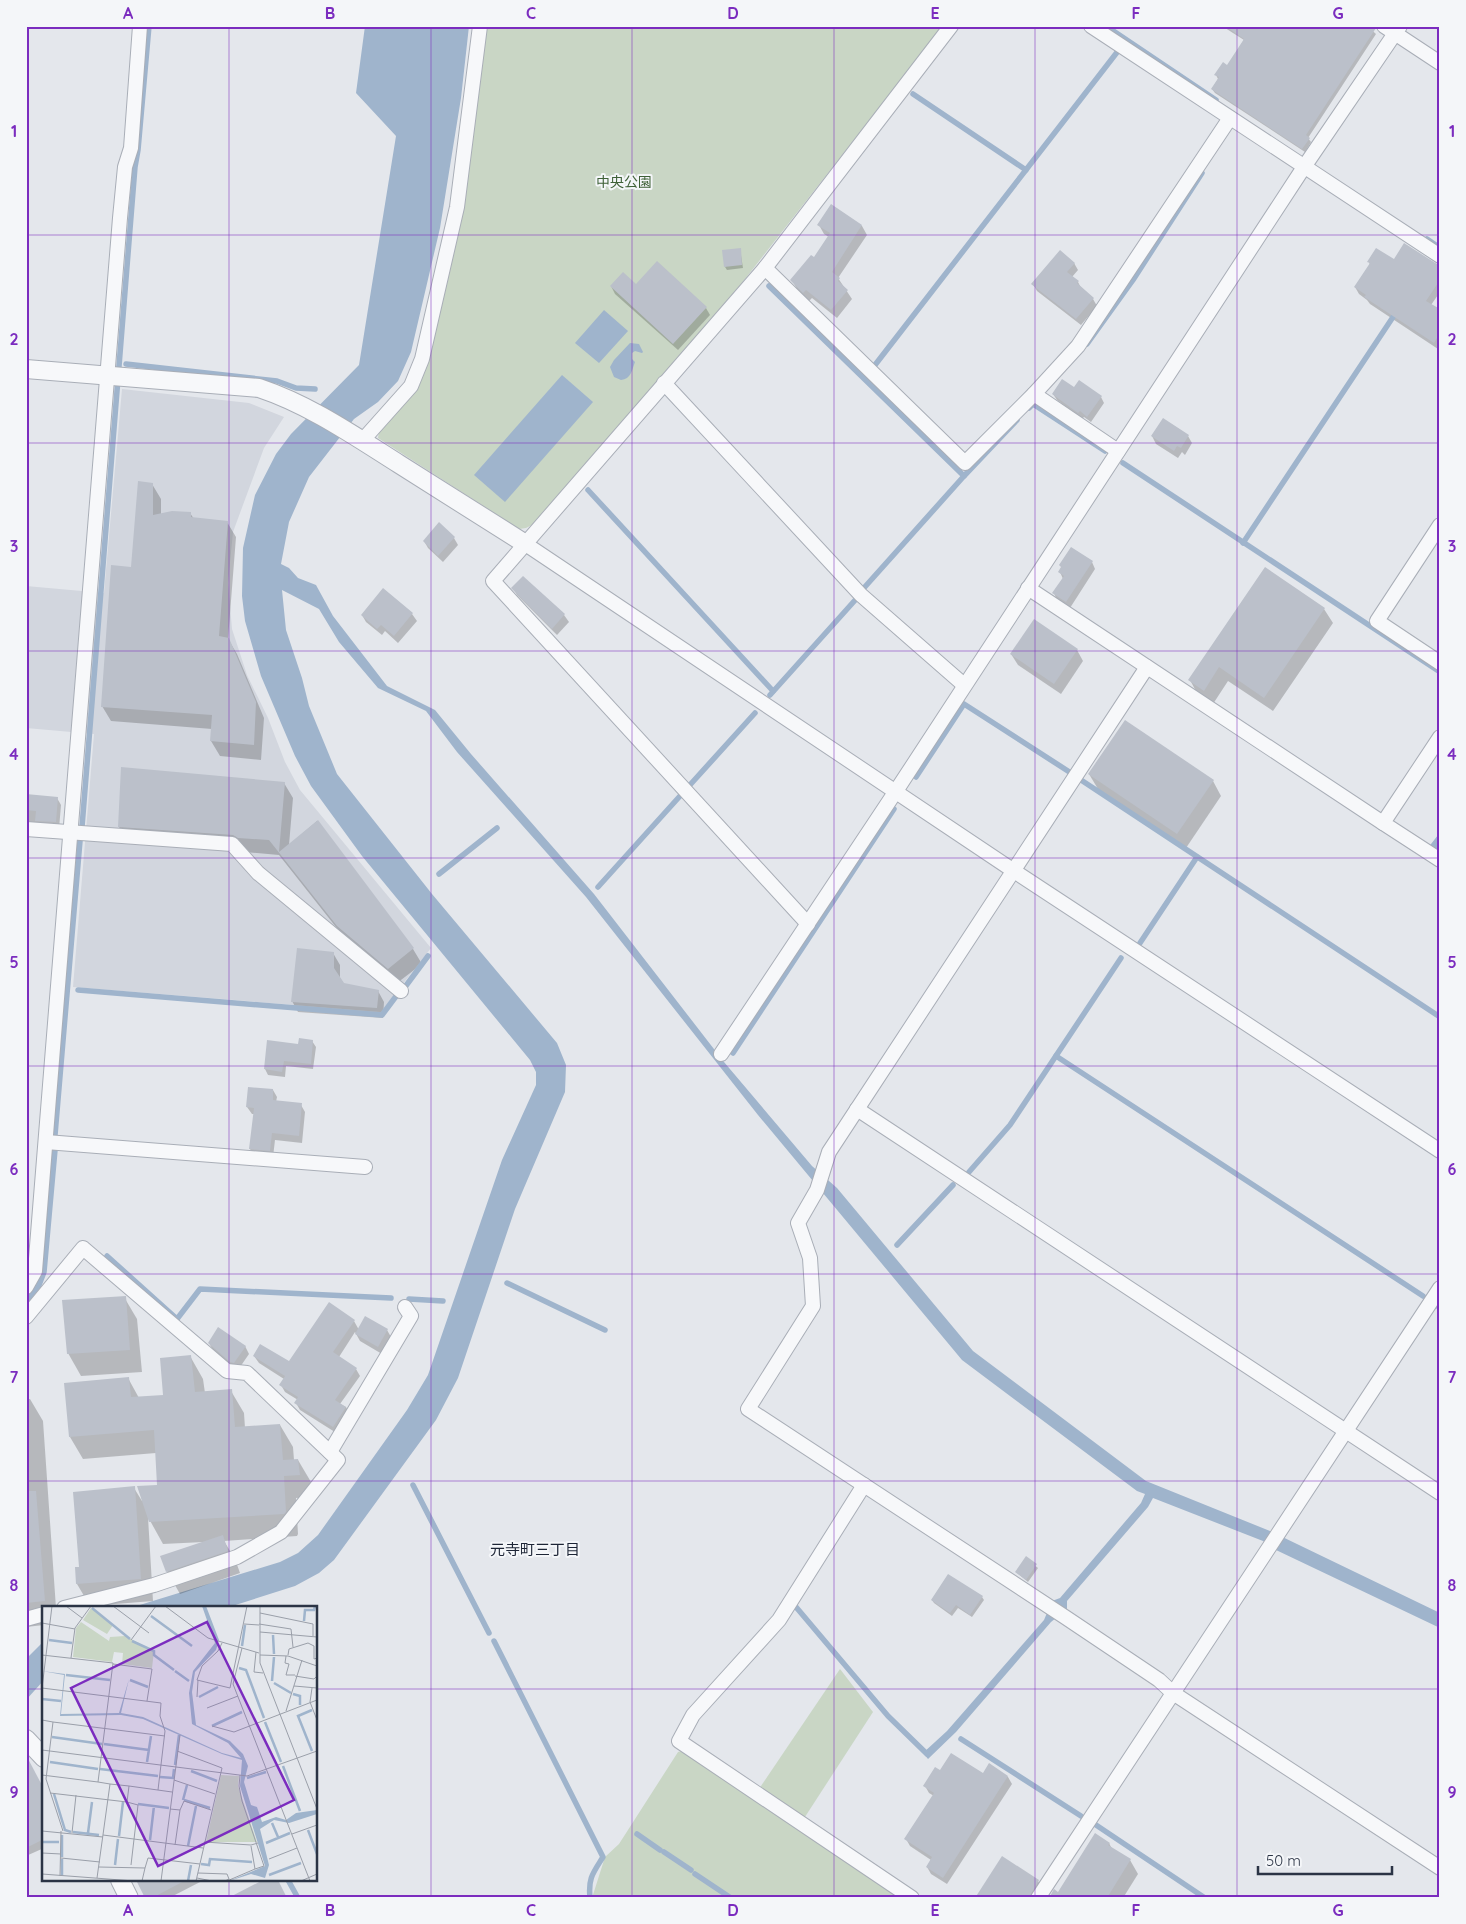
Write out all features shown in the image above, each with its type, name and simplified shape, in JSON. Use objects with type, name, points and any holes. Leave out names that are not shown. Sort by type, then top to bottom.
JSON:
[{"type":"street","points":[[26,1286],[35,1271],[71,833],[116,376],[120,218],[125,167],[131,148],[140,26]]},
{"type":"street","points":[[356,436],[411,386],[422,359],[457,207],[480,26]]},
{"type":"street","points":[[808,924],[493,581],[524,543],[765,268],[951,26]]},
{"type":"street","points":[[1091,26],[1440,256]]},
{"type":"street","points":[[722,1054],[896,791],[1393,29],[1440,63]]},
{"type":"street","points":[[765,268],[965,463],[1034,394],[1078,346],[1230,118]]},
{"type":"street","points":[[26,368],[259,388],[308,408],[356,436],[524,543],[1014,871],[1440,1151]]},
{"type":"street","points":[[664,383],[861,595],[964,685]]},
{"type":"street","points":[[1034,394],[1118,451]]},
{"type":"street","points":[[1440,525],[1377,621],[1440,663]]},
{"type":"street","points":[[1028,588],[1440,860]]},
{"type":"street","points":[[1147,667],[829,1152],[816,1190],[798,1223],[810,1258],[813,1306],[748,1409],[1065,1617],[1159,1680],[1173,1693],[1440,1868]]},
{"type":"street","points":[[1383,823],[1440,737]]},
{"type":"street","points":[[26,830],[232,844],[258,874],[401,991]]},
{"type":"street","points":[[857,1109],[1440,1493]]},
{"type":"street","points":[[46,1142],[365,1167]]},
{"type":"street","points":[[26,1317],[83,1248],[227,1371],[247,1373],[338,1460],[281,1532],[237,1557],[154,1585],[72,1606]]},
{"type":"street","points":[[1038,1898],[1440,1288]]},
{"type":"street","points":[[330,1452],[411,1316],[405,1307]]},
{"type":"street","points":[[864,1485],[780,1620],[693,1715],[679,1741],[912,1898]]},
{"type":"street","points":[[26,1619],[42,1615]]},
{"type":"street","points":[[26,1738],[42,1756]]},
{"type":"street","points":[[121,1882],[129,1898]]},
{"type":"shaded area","points":[[122,389],[249,403],[284,417],[264,448],[233,532],[228,583],[232,629],[247,675],[268,718],[285,762],[300,790],[431,948],[381,1012],[73,987],[94,734],[26,728],[26,586],[104,593]]},
{"type":"green space","name":"中央公園","points":[[487,26],[943,26],[738,288],[532,525],[519,529],[378,438],[379,432],[429,360],[463,210]]},
{"type":"green space","points":[[840,1669],[873,1712],[803,1820],[759,1789]]},
{"type":"green space","points":[[682,1751],[901,1898],[592,1898],[605,1857],[619,1844],[678,1752]]},
{"type":"water","points":[[365,26],[469,26],[461,98],[440,228],[411,352],[398,381],[378,402],[354,419],[309,477],[289,522],[281,564],[289,568],[298,578],[316,585],[333,616],[387,686],[435,710],[471,754],[594,894],[724,1062],[812,1166],[837,1188],[973,1351],[1146,1481],[1270,1531],[1440,1613],[1440,1628],[1276,1550],[1263,1541],[1153,1498],[1148,1507],[1067,1601],[1067,1609],[1051,1622],[956,1732],[928,1759],[923,1753],[947,1731],[1044,1620],[1052,1601],[1060,1598],[1141,1503],[1145,1494],[1137,1491],[962,1360],[758,1115],[586,897],[457,752],[426,711],[378,688],[339,642],[319,609],[282,590],[286,630],[309,706],[337,774],[432,894],[557,1043],[566,1065],[565,1092],[515,1209],[458,1378],[436,1420],[334,1560],[319,1573],[295,1586],[232,1606],[137,1606],[280,1562],[298,1553],[318,1535],[407,1410],[428,1375],[502,1160],[536,1085],[536,1072],[530,1060],[362,856],[311,786],[295,756],[261,676],[245,621],[242,596],[243,548],[255,495],[276,454],[291,434],[359,365],[396,136],[356,93]]},
{"type":"water","points":[[604,310],[628,331],[599,363],[575,343]]},
{"type":"water","points":[[630,343],[639,344],[643,352],[635,351],[632,353],[632,359],[635,362],[632,371],[627,378],[621,380],[614,377],[610,367]]},
{"type":"water","points":[[562,375],[593,402],[505,502],[474,475]]},
{"type":"water","points":[[42,1643],[42,1682],[26,1700],[26,1659]]},
{"type":"building","points":[[1225,26],[1375,26],[1376,28],[1306,135],[1310,138],[1302,149],[1211,89],[1219,77],[1214,75],[1223,62],[1227,65],[1244,39]]},
{"type":"building","points":[[831,204],[862,225],[832,272],[840,278],[838,281],[848,290],[831,310],[806,290],[803,293],[790,280],[811,255],[814,257],[830,233],[817,225]]},
{"type":"building","points":[[1404,243],[1440,266],[1440,280],[1426,301],[1440,309],[1440,333],[1434,343],[1364,297],[1366,295],[1354,287],[1370,263],[1367,262],[1376,248],[1394,259]]},
{"type":"building","points":[[741,248],[742,265],[724,267],[722,250]]},
{"type":"building","points":[[1060,250],[1075,263],[1067,272],[1079,281],[1077,283],[1094,298],[1076,319],[1031,284]]},
{"type":"building","points":[[657,261],[707,307],[673,344],[610,286],[623,272],[636,284]]},
{"type":"building","points":[[1062,379],[1074,387],[1079,380],[1102,396],[1087,417],[1080,411],[1078,413],[1052,394]]},
{"type":"building","points":[[1163,418],[1189,435],[1181,448],[1177,446],[1174,451],[1151,436]]},
{"type":"building","points":[[138,481],[153,483],[153,515],[172,511],[191,512],[191,517],[228,521],[219,636],[229,638],[256,702],[254,745],[210,741],[212,715],[101,707],[111,565],[131,567]]},
{"type":"building","points":[[439,522],[455,537],[438,556],[423,541]]},
{"type":"building","points":[[1071,547],[1093,561],[1066,602],[1052,593],[1064,576],[1058,572],[1061,567],[1059,565]]},
{"type":"building","points":[[1265,567],[1325,608],[1264,698],[1219,667],[1204,691],[1188,680]]},
{"type":"building","points":[[523,576],[565,614],[552,629],[511,588]]},
{"type":"building","points":[[383,588],[413,613],[394,636],[381,625],[377,629],[361,615]]},
{"type":"building","points":[[1034,619],[1078,649],[1054,684],[1010,654]]},
{"type":"building","points":[[1125,720],[1214,780],[1177,834],[1088,774]]},
{"type":"building","points":[[121,767],[285,782],[279,852],[318,820],[414,948],[388,969],[337,926],[269,840],[238,838],[233,835],[118,827]]},
{"type":"building","points":[[26,794],[58,797],[56,822],[35,821],[36,811],[26,810]]},
{"type":"building","points":[[297,948],[334,952],[334,968],[344,983],[379,990],[377,1008],[291,1002]]},
{"type":"building","points":[[299,1038],[313,1040],[311,1064],[284,1061],[282,1072],[264,1069],[267,1040],[298,1044]]},
{"type":"building","points":[[248,1087],[273,1089],[273,1100],[302,1103],[299,1136],[272,1133],[270,1151],[249,1149],[254,1108],[246,1107]]},
{"type":"building","points":[[126,1296],[130,1350],[67,1354],[62,1300]]},
{"type":"building","points":[[329,1302],[355,1320],[333,1352],[357,1368],[335,1400],[346,1407],[333,1427],[294,1403],[298,1397],[279,1385],[285,1376],[253,1356],[260,1344],[289,1361]]},
{"type":"building","points":[[365,1316],[388,1329],[378,1347],[355,1334]]},
{"type":"building","points":[[218,1327],[246,1346],[234,1363],[230,1362],[208,1343]]},
{"type":"building","points":[[191,1355],[195,1392],[232,1389],[235,1427],[280,1424],[283,1460],[298,1459],[300,1475],[284,1476],[286,1512],[284,1514],[149,1522],[137,1486],[157,1485],[154,1430],[69,1437],[64,1383],[129,1377],[131,1397],[163,1395],[160,1358]]},
{"type":"building","points":[[135,1486],[141,1579],[76,1584],[75,1567],[79,1567],[73,1492]]},
{"type":"building","points":[[26,1491],[36,1491],[45,1601],[26,1603]]},
{"type":"building","points":[[223,1535],[228,1551],[166,1572],[160,1556]]},
{"type":"building","points":[[1026,1556],[1037,1564],[1026,1580],[1015,1572]]},
{"type":"building","points":[[948,1574],[983,1596],[970,1615],[956,1605],[950,1613],[931,1600]]},
{"type":"building","points":[[951,1753],[983,1773],[989,1763],[1008,1776],[943,1878],[926,1867],[932,1857],[904,1839],[934,1793],[923,1786],[935,1767],[940,1770]]},
{"type":"building","points":[[26,1755],[42,1785],[42,1840],[26,1848]]},
{"type":"building","points":[[1095,1833],[1110,1843],[1108,1845],[1131,1859],[1107,1898],[1049,1898],[1054,1889],[1058,1892]]},
{"type":"building","points":[[1002,1856],[1039,1880],[1029,1898],[975,1898]]},
{"type":"building","points":[[137,1882],[182,1882],[152,1898],[145,1898]]},
{"type":"building","points":[[259,1882],[279,1882],[287,1898],[228,1898]]},
{"type":"waterway","points":[[82,827],[135,167],[149,26]]},
{"type":"waterway","points":[[1106,26],[1216,100]]},
{"type":"waterway","points":[[875,365],[1118,51]]},
{"type":"waterway","points":[[913,94],[1026,170]]},
{"type":"waterway","points":[[1087,344],[1133,280],[1202,173]]},
{"type":"waterway","points":[[1427,239],[1440,248]]},
{"type":"waterway","points":[[769,286],[964,476]]},
{"type":"waterway","points":[[1243,543],[1397,311]]},
{"type":"waterway","points":[[126,364],[277,381],[296,388],[315,389]]},
{"type":"waterway","points":[[1029,408],[1033,404],[1105,451]]},
{"type":"waterway","points":[[863,589],[1017,420]]},
{"type":"waterway","points":[[1123,463],[1440,672]]},
{"type":"waterway","points":[[588,490],[773,691]]},
{"type":"waterway","points":[[770,695],[857,598]]},
{"type":"waterway","points":[[916,777],[964,704],[1071,773]]},
{"type":"waterway","points":[[689,786],[755,713]]},
{"type":"waterway","points":[[1081,780],[1440,1017]]},
{"type":"waterway","points":[[598,887],[680,796]]},
{"type":"waterway","points":[[733,1053],[894,809]]},
{"type":"waterway","points":[[439,874],[497,828]]},
{"type":"waterway","points":[[1440,837],[1433,846],[1440,850]]},
{"type":"waterway","points":[[55,1135],[80,841]]},
{"type":"waterway","points":[[1140,943],[1197,857]]},
{"type":"waterway","points":[[405,987],[428,956]]},
{"type":"waterway","points":[[969,1172],[1010,1125],[1121,958]]},
{"type":"waterway","points":[[78,990],[382,1015],[397,995]]},
{"type":"waterway","points":[[1056,1056],[1423,1296]]},
{"type":"waterway","points":[[26,1301],[39,1285],[44,1272],[55,1150]]},
{"type":"waterway","points":[[897,1245],[953,1185]]},
{"type":"waterway","points":[[107,1256],[177,1319],[200,1289],[391,1298]]},
{"type":"waterway","points":[[507,1283],[605,1330]]},
{"type":"waterway","points":[[409,1299],[443,1301]]},
{"type":"waterway","points":[[413,1485],[489,1633]]},
{"type":"waterway","points":[[796,1607],[888,1716],[927,1754],[929,1752]]},
{"type":"waterway","points":[[494,1641],[603,1857],[592,1876],[590,1898]]},
{"type":"waterway","points":[[961,1739],[1081,1816]]},
{"type":"waterway","points":[[1096,1825],[1205,1898]]},
{"type":"waterway","points":[[637,1834],[660,1850]]},
{"type":"waterway","points":[[664,1852],[691,1870]]},
{"type":"waterway","points":[[695,1874],[731,1898]]},
{"type":"waterway","points":[[289,1882],[298,1898]]},
{"type":"district","name":"元寺町三丁目","points":[[535,1550]]}]
